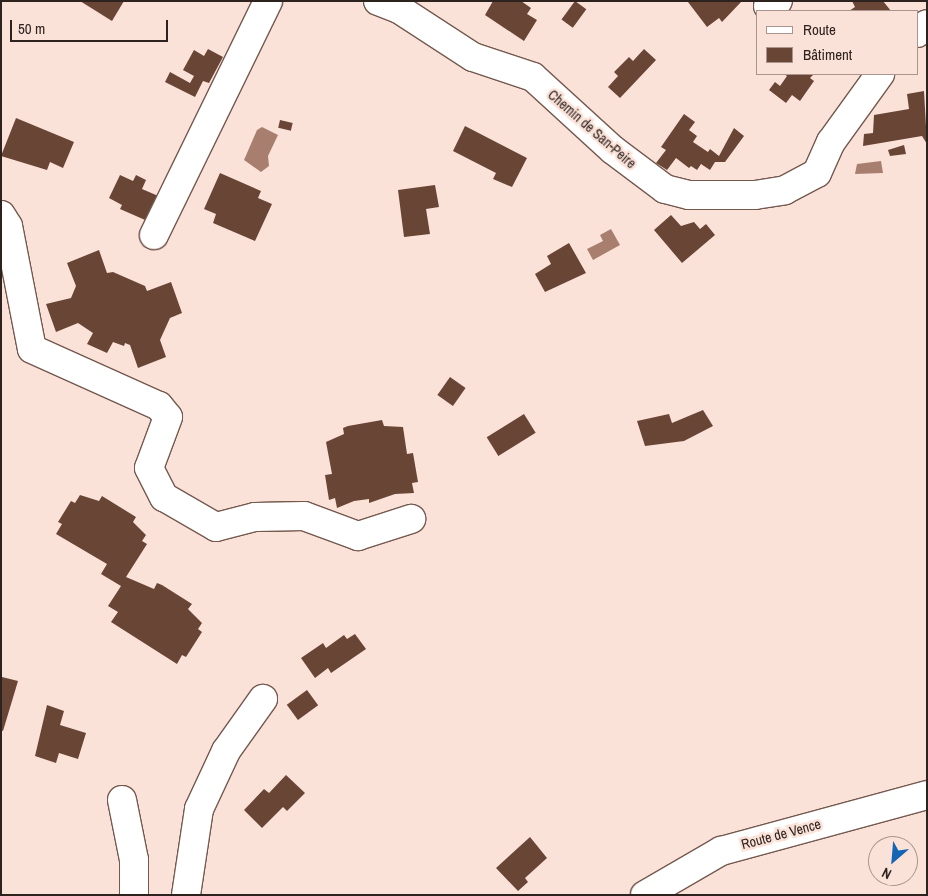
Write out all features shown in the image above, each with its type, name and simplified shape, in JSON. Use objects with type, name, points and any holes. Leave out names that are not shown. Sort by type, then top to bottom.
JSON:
[{"type":"street","points":[[154,235],[268,1]]},
{"type":"street","name":"Chemin de San-Peire","points":[[378,1],[399,10],[473,57],[533,77],[613,150],[664,189],[689,196],[755,195],[785,190],[817,173],[831,142],[879,75]]},
{"type":"street","points":[[1,215],[8,226],[32,349],[159,406],[168,417],[149,468],[164,497],[216,527],[255,517],[304,516],[358,536],[411,520]]},
{"type":"street","points":[[186,895],[199,809],[226,751],[263,699]]},
{"type":"street","name":"Route de Vence","points":[[645,895],[721,851],[927,796]]},
{"type":"street","points":[[122,800],[134,860],[134,895]]},
{"type":"shaded area","points":[[262,127],[278,135],[268,156],[269,166],[261,172],[244,160],[257,130]]},
{"type":"shaded area","points":[[881,161],[883,173],[855,174],[857,164]]},
{"type":"shaded area","points":[[611,229],[620,245],[593,260],[587,249],[603,241],[600,235]]},
{"type":"building","points":[[80,1],[124,1],[112,21]]},
{"type":"building","points":[[493,1],[521,1],[531,8],[527,14],[537,20],[524,41],[485,15]]},
{"type":"building","points":[[575,1],[586,9],[573,28],[561,20]]},
{"type":"building","points":[[742,1],[722,22],[719,18],[707,27],[688,2]]},
{"type":"building","points":[[852,1],[883,1],[890,10],[850,10],[855,7]]},
{"type":"building","points":[[208,49],[223,57],[209,83],[203,81],[195,97],[165,82],[170,72],[190,83],[194,76],[183,70],[194,50],[204,56]]},
{"type":"building","points":[[644,49],[656,60],[620,98],[608,87],[618,76],[614,72],[629,57],[633,61]]},
{"type":"building","points":[[786,75],[813,75],[810,78],[814,81],[800,101],[792,95],[786,103],[769,90],[775,82],[780,86],[787,76]]},
{"type":"building","points":[[924,91],[927,144],[922,136],[863,146],[864,134],[873,133],[874,115],[909,109],[907,94]]},
{"type":"building","points":[[684,114],[695,122],[689,130],[697,136],[693,142],[708,152],[710,149],[719,156],[734,128],[744,136],[725,162],[715,162],[710,170],[701,164],[697,170],[691,166],[689,168],[676,158],[667,170],[656,163],[666,150],[661,147]]},
{"type":"building","points":[[16,118],[74,142],[63,168],[50,162],[47,170],[1,156]]},
{"type":"building","points":[[280,120],[293,123],[291,131],[278,128]]},
{"type":"building","points":[[465,126],[527,158],[512,187],[493,179],[496,173],[453,151]]},
{"type":"building","points":[[904,145],[906,154],[890,156],[888,150]]},
{"type":"building","points":[[220,173],[261,191],[258,198],[272,204],[255,241],[213,223],[216,214],[204,209]]},
{"type":"building","points":[[120,175],[133,181],[136,175],[146,180],[142,189],[163,198],[152,223],[120,209],[122,205],[109,198]]},
{"type":"building","points":[[435,185],[439,207],[426,209],[430,234],[404,237],[398,190]]},
{"type":"building","points":[[671,215],[681,226],[694,222],[700,229],[706,224],[715,235],[682,263],[654,230]]},
{"type":"building","points":[[569,243],[586,273],[545,292],[535,274],[551,264],[547,256]]},
{"type":"building","points":[[99,250],[107,273],[113,272],[145,286],[147,291],[171,282],[182,313],[170,318],[160,340],[166,357],[138,368],[130,345],[125,343],[124,346],[113,342],[107,353],[87,344],[93,333],[78,323],[56,332],[46,304],[71,298],[76,286],[67,263]]},
{"type":"building","points":[[450,377],[466,388],[453,406],[437,395]]},
{"type":"building","points":[[703,410],[713,426],[684,441],[645,446],[637,421],[669,414],[672,423]]},
{"type":"building","points":[[524,414],[536,433],[498,456],[487,437]]},
{"type":"building","points":[[382,420],[384,426],[403,427],[407,454],[413,453],[418,482],[412,483],[414,493],[395,494],[369,503],[369,499],[354,501],[337,508],[335,498],[329,500],[325,475],[332,474],[326,442],[344,434],[343,428],[348,426]]},
{"type":"building","points":[[80,495],[99,501],[102,496],[136,517],[133,522],[146,535],[142,541],[147,544],[126,577],[154,589],[157,583],[162,585],[192,604],[188,609],[202,623],[198,629],[202,632],[186,657],[182,655],[177,664],[111,622],[118,612],[108,606],[121,586],[101,574],[107,564],[56,534],[62,524],[58,522],[71,501],[75,503]]},
{"type":"building","points":[[355,634],[366,649],[331,673],[328,668],[315,678],[301,658],[323,643],[326,648],[344,635],[347,639]]},
{"type":"building","points":[[2,677],[18,681],[3,731],[1,730]]},
{"type":"building","points":[[307,690],[318,705],[298,720],[287,705]]},
{"type":"building","points":[[47,705],[64,711],[60,725],[86,733],[78,759],[59,753],[56,763],[35,756]]},
{"type":"building","points":[[286,775],[305,793],[287,811],[283,807],[262,828],[244,810],[264,789],[269,793]]},
{"type":"building","points":[[530,837],[547,858],[525,878],[528,882],[518,891],[496,868]]}]
